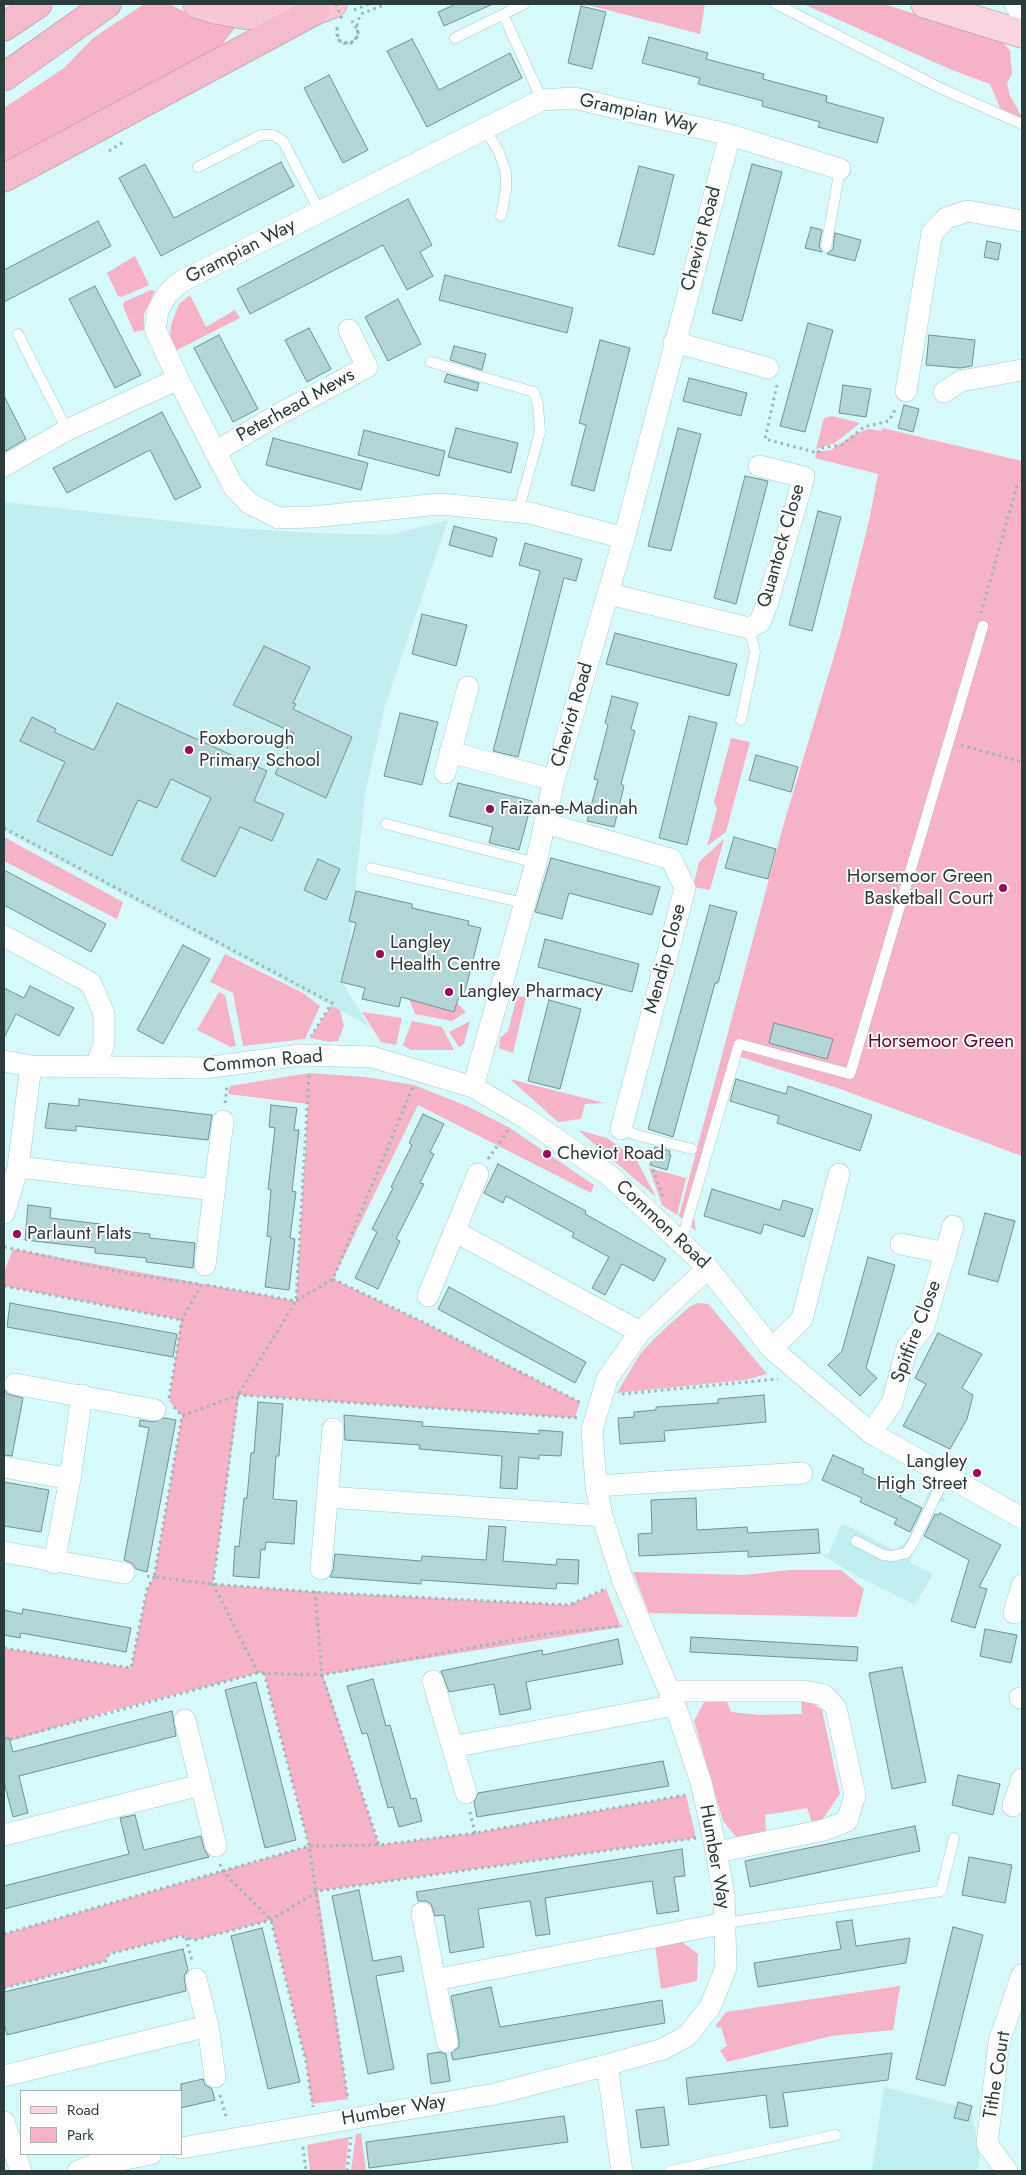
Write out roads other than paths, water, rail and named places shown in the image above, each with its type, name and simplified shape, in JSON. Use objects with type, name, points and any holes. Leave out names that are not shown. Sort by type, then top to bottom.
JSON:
[{"type":"highway","points":[[4,27],[38,4]]},
{"type":"highway","points":[[197,4],[216,10],[244,15],[288,16],[328,6]]},
{"type":"highway","points":[[4,77],[103,6]]},
{"type":"highway","points":[[4,178],[328,6]]},
{"type":"main road","points":[[925,4],[1022,34]]},
{"type":"street","points":[[1015,4],[1022,17]]},
{"type":"street","name":"Grampian Way","points":[[624,538],[518,512],[440,504],[312,517],[278,518],[249,503],[233,486],[178,379],[156,329],[158,310],[168,293],[182,281],[542,100],[574,98],[730,135],[840,169]]},
{"type":"street","name":"Cheviot Road","points":[[473,1087],[536,863],[554,780],[609,594],[730,135]]},
{"type":"street","points":[[906,391],[932,233],[946,218],[968,211],[1022,221]]},
{"type":"street","name":"Peterhead Mews","points":[[215,452],[281,413],[367,367],[349,330]]},
{"type":"street","points":[[674,342],[768,368]]},
{"type":"street","points":[[944,392],[961,381],[1022,370]]},
{"type":"street","points":[[4,466],[67,430],[178,379]]},
{"type":"street","name":"Quantock Close","points":[[609,594],[749,628],[760,622],[768,601],[804,477],[760,466]]},
{"type":"street","points":[[445,773],[468,687]]},
{"type":"street","points":[[450,752],[554,780]]},
{"type":"street","name":"Mendip Close","points":[[545,823],[670,859],[685,888],[630,1133]]},
{"type":"street","points":[[4,936],[91,983],[104,1014],[104,1044],[96,1067]]},
{"type":"street","name":"Common Road","points":[[4,1061],[31,1066],[205,1068],[309,1055],[372,1057],[473,1087],[516,1113],[610,1176],[708,1268],[772,1349],[871,1433],[1022,1518]]},
{"type":"street","points":[[4,1213],[18,1167],[31,1066]]},
{"type":"street","points":[[203,1275],[223,1121]]},
{"type":"street","points":[[18,1167],[215,1190]]},
{"type":"street","points":[[428,1296],[478,1174]]},
{"type":"street","points":[[772,1349],[802,1319],[839,1174]]},
{"type":"street","name":"Spitfire Close","points":[[871,1433],[892,1403],[907,1348],[924,1326],[953,1226]]},
{"type":"street","points":[[454,1231],[640,1332]]},
{"type":"street","points":[[901,1244],[946,1253]]},
{"type":"street","name":"Humber Way","points":[[182,2148],[495,2094],[607,2065],[663,2049],[687,2036],[710,2007],[726,1968],[724,1895],[715,1844],[703,1792],[673,1698],[623,1581],[602,1516],[596,1486],[592,1430],[607,1379],[640,1332],[708,1268]]},
{"type":"street","points":[[15,1384],[155,1410]]},
{"type":"street","points":[[54,1562],[70,1479],[82,1395]]},
{"type":"street","points":[[321,1569],[333,1429]]},
{"type":"street","points":[[4,1467],[70,1479]]},
{"type":"street","points":[[596,1486],[802,1473]]},
{"type":"street","points":[[328,1497],[602,1516]]},
{"type":"street","points":[[4,1552],[124,1573]]},
{"type":"street","points":[[1014,1612],[1022,1585]]},
{"type":"street","points":[[433,1681],[466,1793]]},
{"type":"street","points":[[452,1747],[673,1698],[804,1691],[824,1695],[836,1708],[855,1795],[847,1821],[824,1830],[715,1844]]},
{"type":"street","points":[[185,1720],[216,1846]]},
{"type":"street","points":[[1013,1806],[1022,1779]]},
{"type":"street","points":[[4,1835],[200,1785]]},
{"type":"street","points":[[422,1913],[447,2042]]},
{"type":"street","points":[[435,1980],[725,1923]]},
{"type":"street","name":"Tithe Court","points":[[1007,2171],[987,2144],[999,2042],[1022,1975]]},
{"type":"street","points":[[196,1979],[208,2026],[216,2077]]},
{"type":"street","points":[[4,2076],[208,2026]]},
{"type":"street","points":[[607,2065],[622,2171]]},
{"type":"street","points":[[5,2127],[21,2171]]},
{"type":"street","points":[[78,2171],[94,2165],[147,2155]]},
{"type":"lane","points":[[455,38],[524,4]]},
{"type":"lane","points":[[776,4],[940,88],[1022,124]]},
{"type":"lane","points":[[503,14],[542,100]]},
{"type":"lane","points":[[485,129],[499,152],[506,172],[506,189],[501,216]]},
{"type":"lane","points":[[198,167],[262,135],[273,135],[283,141],[320,212]]},
{"type":"lane","points":[[826,248],[840,169]]},
{"type":"lane","points":[[18,334],[67,430]]},
{"type":"lane","points":[[430,362],[534,392],[538,405],[540,432],[518,512]]},
{"type":"lane","points":[[680,1242],[739,1044],[850,1074],[983,626]]},
{"type":"lane","points":[[741,720],[755,652],[749,628]]},
{"type":"lane","points":[[386,824],[536,863]]},
{"type":"lane","points":[[371,868],[524,903]]},
{"type":"lane","points":[[630,1133],[692,1149]]},
{"type":"lane","points":[[856,1541],[884,1555],[892,1556],[906,1552],[912,1545],[946,1475]]},
{"type":"lane","points":[[725,1923],[940,1891],[954,1838]]},
{"type":"lane","points":[[670,2171],[836,2136]]},
{"type":"place","name":"Foxborough Primary School","points":[[189,750]]},
{"type":"place","name":"Faizan-e-Madinah","points":[[490,809]]},
{"type":"place","name":"Horsemoor Green Basketball Court","points":[[1003,888]]},
{"type":"place","name":"Langley Health Centre","points":[[380,954]]},
{"type":"place","name":"Langley Pharmacy","points":[[449,992]]},
{"type":"place","name":"Cheviot Road","points":[[547,1154]]},
{"type":"place","name":"Parlaunt Flats","points":[[17,1234]]},
{"type":"place","name":"Langley High Street","points":[[977,1473]]},
{"type":"park label","name":"Horsemoor Green","points":[[941,1042]]}]
